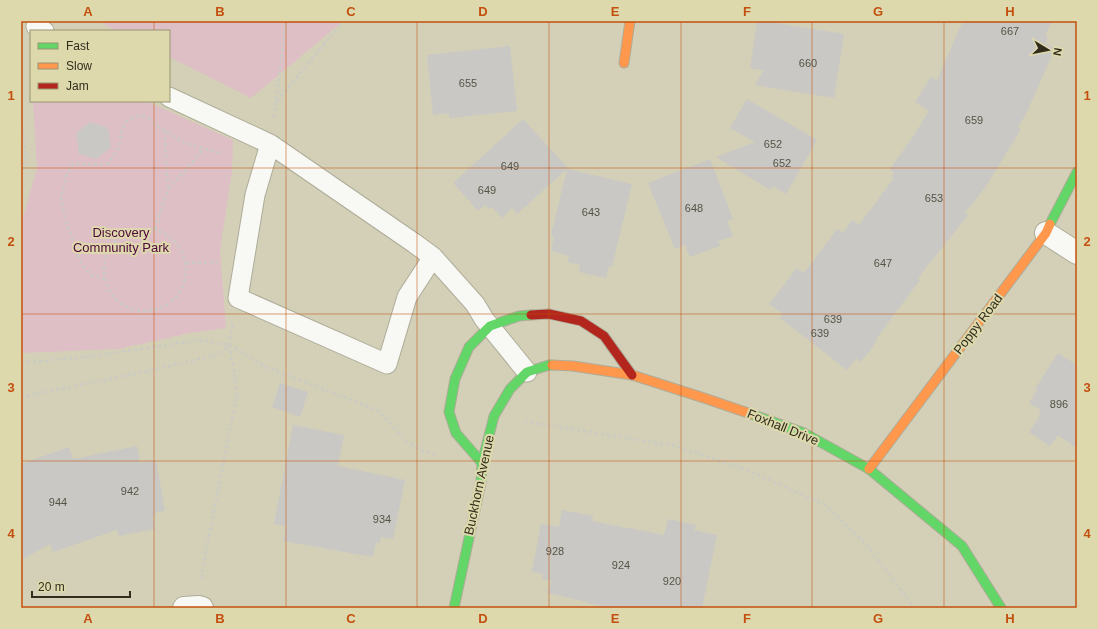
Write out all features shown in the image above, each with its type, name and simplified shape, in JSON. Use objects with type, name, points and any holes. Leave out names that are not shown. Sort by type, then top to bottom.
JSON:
[{"type":"street","points":[[624,63],[630,21]]},
{"type":"street","name":"Poppy Road","points":[[869,469],[1046,233],[1077,172]]},
{"type":"street","points":[[1046,233],[1077,253]]},
{"type":"street","points":[[482,463],[456,433],[449,412],[454,379],[470,347],[490,326],[519,316],[549,314],[580,321],[604,336],[632,374]]},
{"type":"street","name":"Foxhall Drive","points":[[527,372],[549,364],[632,374],[804,433],[869,469],[962,546],[1002,608]]},
{"type":"street","name":"Buckhorn Avenue","points":[[454,608],[481,482],[482,463],[494,416],[510,389],[527,372]]},
{"type":"lane","points":[[170,97],[270,144],[433,257],[476,304],[484,319],[527,372]]},
{"type":"lane","points":[[270,144],[255,195],[238,298],[387,364],[407,297],[433,257]]},
{"type":"path","points":[[286,21],[277,102],[343,21]]},
{"type":"path","points":[[21,115],[26,157],[21,174]]},
{"type":"path","points":[[105,279],[91,275],[83,266],[76,251],[64,215],[61,198],[66,176],[73,164],[107,164],[119,148],[122,128],[128,121],[138,116],[146,117],[157,126],[185,143],[224,154]]},
{"type":"path","points":[[155,229],[168,189],[165,131]]},
{"type":"path","points":[[168,189],[194,162],[203,149]]},
{"type":"path","points":[[143,228],[155,229],[176,241],[183,251],[186,263],[186,274],[183,286],[178,296],[169,304],[159,309],[147,311],[136,310],[125,306],[116,298],[105,279],[104,266],[112,245],[121,236],[131,231],[143,228]]},
{"type":"path","points":[[195,608],[237,395],[229,345],[238,298]]},
{"type":"path","points":[[21,362],[93,356],[200,340],[229,345],[264,366],[379,411],[408,443],[425,452],[482,463]]},
{"type":"path","points":[[21,397],[144,372],[219,354],[229,345]]},
{"type":"path","points":[[494,416],[676,446],[750,471],[825,506],[865,543],[916,608]]},
{"type":"green space","points":[[98,21],[343,21],[251,98],[170,58],[170,30],[115,30]]},
{"type":"green space","name":"Discovery Community Park","points":[[33,102],[148,102],[233,140],[232,171],[220,250],[226,328],[190,333],[118,349],[21,353],[21,225],[37,168]]},
{"type":"building","points":[[757,21],[844,34],[834,98],[755,85],[764,70],[750,68]]},
{"type":"building","points":[[963,21],[1052,21],[1045,36],[1048,37],[1045,43],[1055,48],[1026,114],[1018,127],[1021,129],[987,185],[965,213],[968,215],[918,278],[920,280],[876,339],[877,341],[861,362],[856,358],[847,370],[780,318],[783,314],[769,304],[797,268],[804,273],[837,229],[843,233],[852,220],[859,225],[894,178],[891,176],[894,173],[890,169],[929,111],[915,102],[931,77],[937,80]]},
{"type":"building","points":[[510,46],[517,111],[449,118],[449,113],[433,115],[427,55]]},
{"type":"building","points":[[747,99],[817,140],[786,194],[773,186],[770,190],[716,157],[755,142],[730,128]]},
{"type":"building","points":[[523,119],[568,168],[517,214],[512,208],[502,218],[492,207],[489,209],[485,205],[478,211],[453,183]]},
{"type":"building","points":[[90,122],[108,128],[111,147],[96,159],[79,154],[76,133]]},
{"type":"building","points":[[710,159],[733,219],[727,221],[733,236],[718,241],[720,246],[690,257],[685,245],[675,249],[648,183]]},
{"type":"building","points":[[567,169],[632,184],[612,267],[609,266],[606,278],[579,272],[580,265],[568,262],[569,256],[551,251],[554,236],[551,235]]},
{"type":"building","points":[[1058,353],[1077,365],[1077,448],[1058,435],[1050,446],[1029,432],[1040,415],[1041,410],[1029,403],[1037,390],[1035,389]]},
{"type":"building","points":[[280,383],[308,392],[300,417],[272,407]]},
{"type":"building","points":[[293,425],[344,435],[338,466],[405,480],[393,539],[381,537],[380,543],[376,542],[373,557],[283,541],[286,526],[274,524]]},
{"type":"building","points":[[137,446],[140,463],[156,460],[165,511],[155,512],[156,516],[153,516],[155,529],[119,536],[117,530],[53,552],[50,544],[21,560],[21,464],[69,447],[73,459]]},
{"type":"building","points":[[562,510],[593,516],[592,521],[664,535],[668,519],[696,525],[694,530],[717,535],[702,608],[613,608],[548,593],[551,581],[542,579],[543,574],[532,572],[541,524],[559,527]]},
{"type":"traffic: fast","points":[[1050,224],[1077,172]]},
{"type":"traffic: fast","points":[[482,463],[456,433],[449,412],[455,379],[469,347],[490,326],[519,316],[531,315]]},
{"type":"traffic: fast","points":[[454,608],[481,482],[482,463],[494,416],[510,389],[527,372],[552,365]]},
{"type":"traffic: fast","points":[[751,414],[804,433],[869,469],[962,546],[1001,608]]},
{"type":"traffic: slow","points":[[624,63],[630,21]]},
{"type":"traffic: slow","points":[[869,469],[1046,233],[1050,224]]},
{"type":"traffic: slow","points":[[552,365],[573,366],[632,375],[751,414]]},
{"type":"traffic: jam","points":[[531,315],[549,314],[581,321],[604,336],[632,375]]}]
